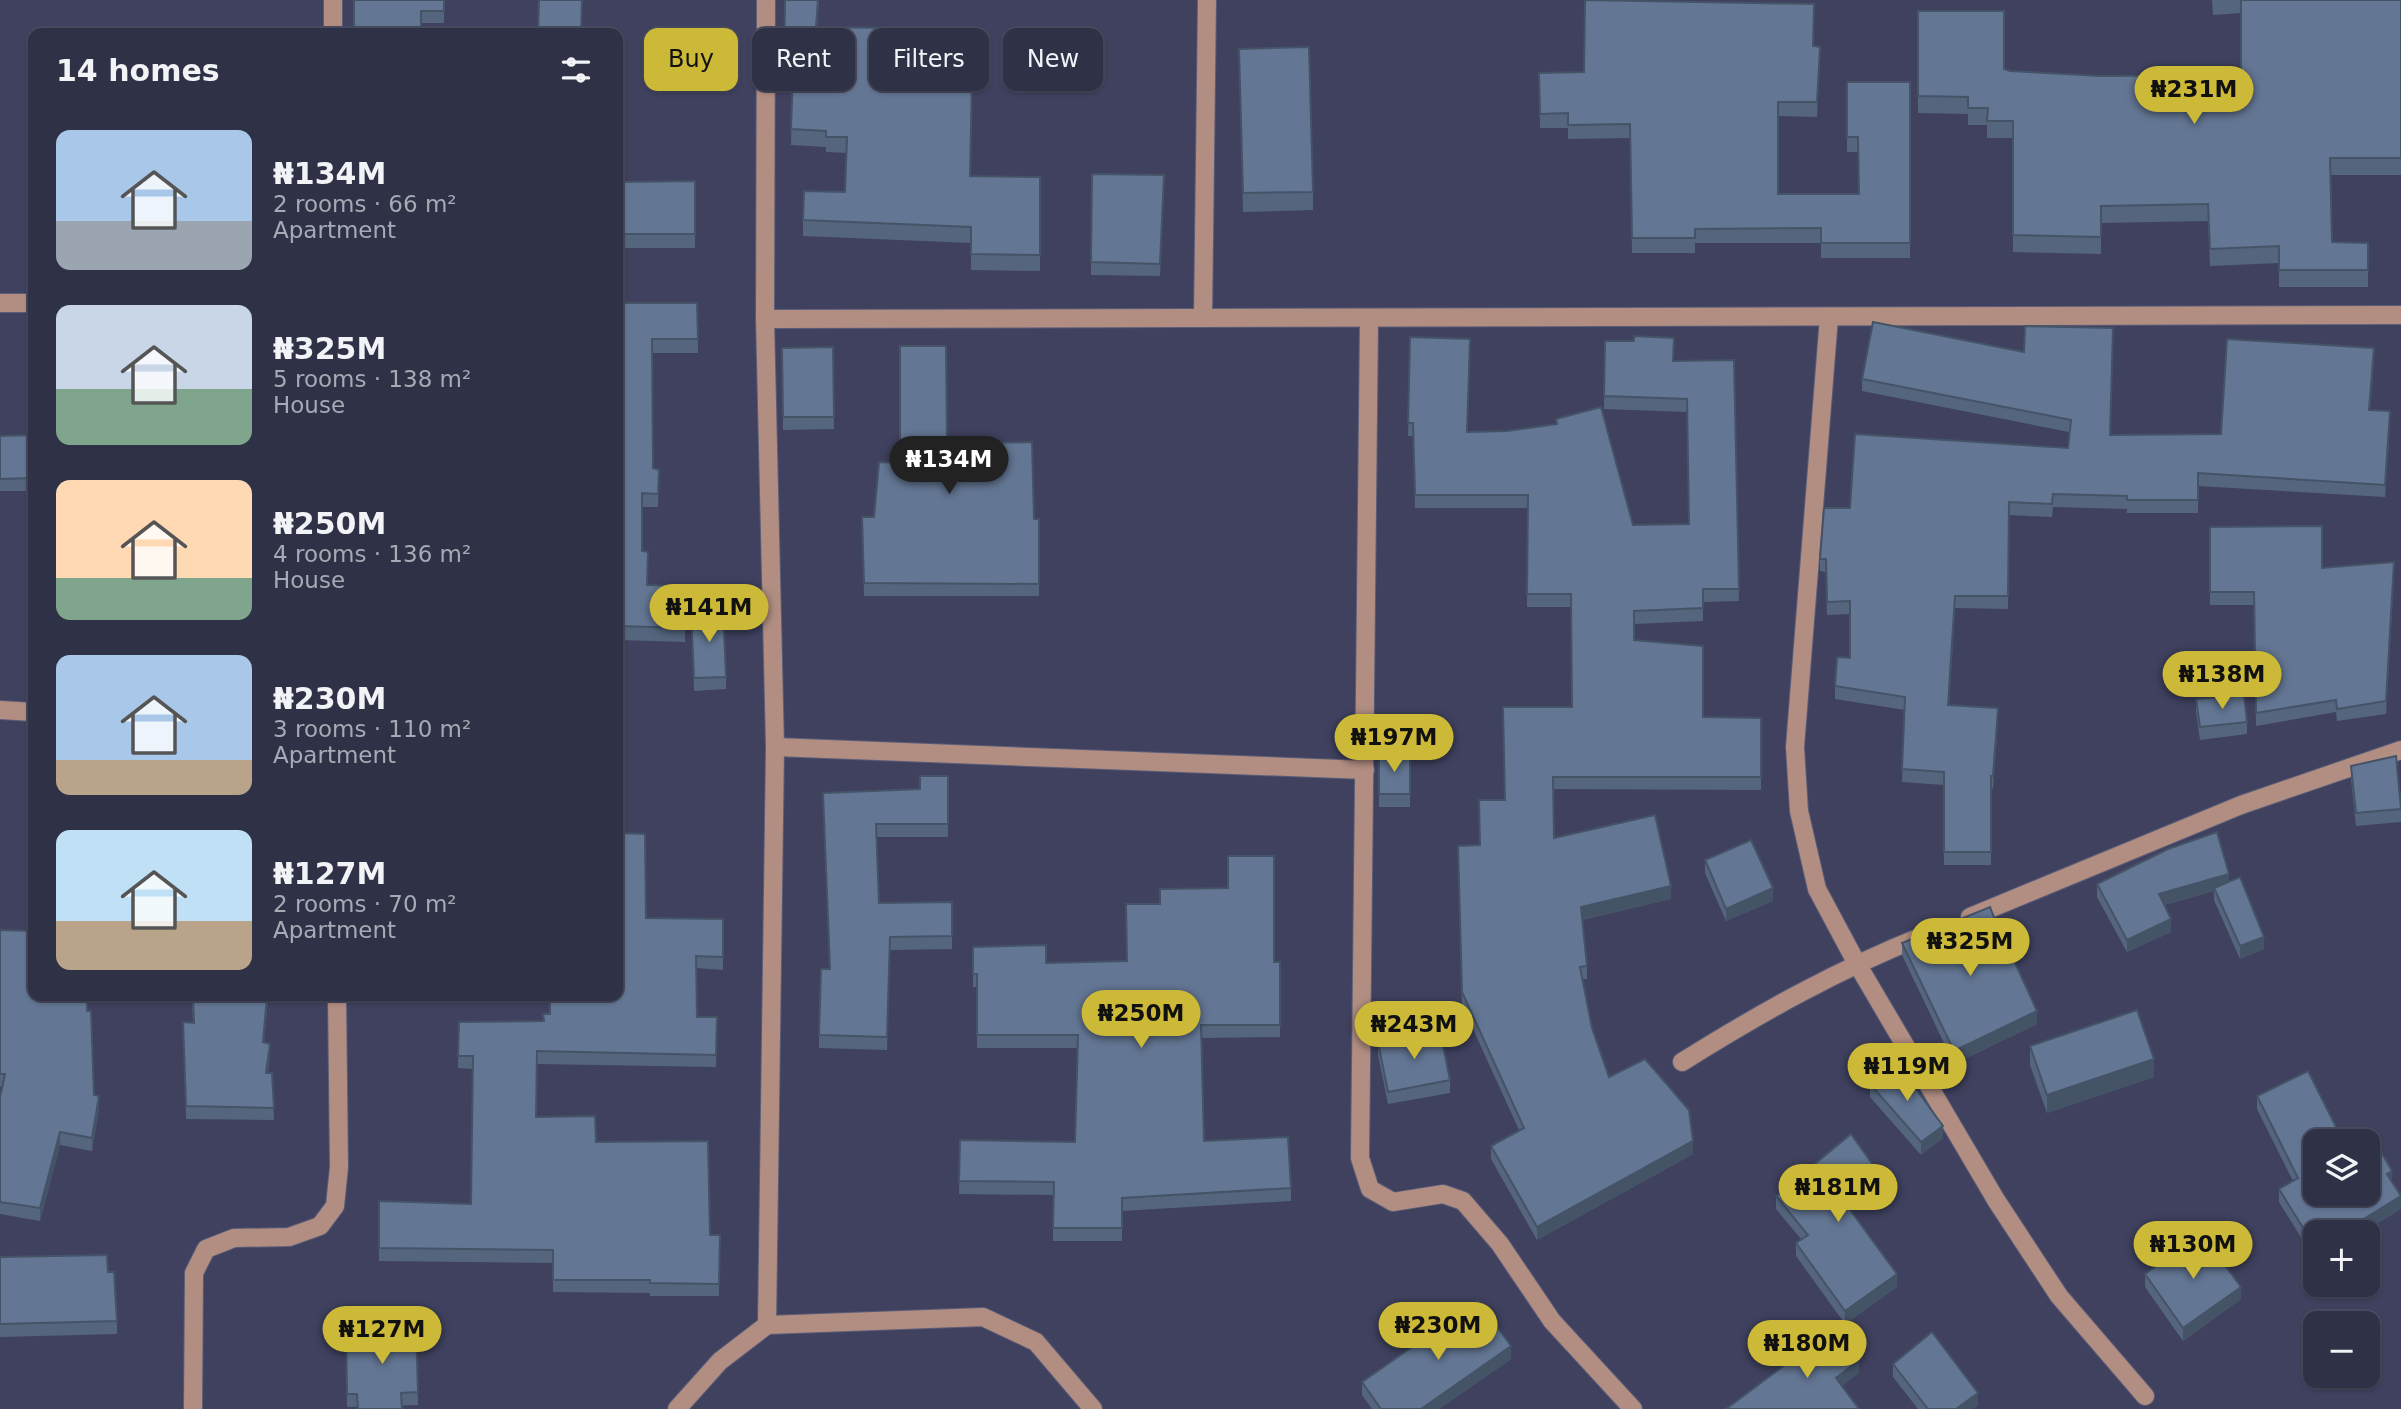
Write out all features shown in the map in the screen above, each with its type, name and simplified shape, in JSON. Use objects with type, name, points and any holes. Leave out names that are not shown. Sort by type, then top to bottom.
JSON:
[{"type":"street","points":[[333,0],[333,28]]},
{"type":"street","points":[[766,0],[765,319],[775,747],[767,1325]]},
{"type":"street","points":[[1203,318],[1207,0]]},
{"type":"street","points":[[0,303],[28,303]]},
{"type":"street","points":[[765,319],[1369,320],[2401,315]]},
{"type":"street","points":[[1829,317],[1795,747],[1799,811],[1817,889],[1856,962],[1996,1200],[2059,1296],[2146,1396]]},
{"type":"street","points":[[1369,320],[1360,1158],[1370,1189],[1393,1202],[1443,1194],[1463,1201],[1500,1244],[1552,1321],[1633,1409]]},
{"type":"street","points":[[0,710],[28,712]]},
{"type":"street","points":[[775,747],[1365,770]]},
{"type":"street","points":[[1682,1062],[1775,1004],[1856,962],[2241,806],[2401,750]]},
{"type":"street","points":[[193,1409],[194,1273],[206,1249],[234,1238],[289,1237],[320,1226],[335,1206],[339,1167],[337,1001]]},
{"type":"street","points":[[677,1409],[720,1361],[767,1325],[983,1317],[1036,1342],[1093,1409]]},
{"type":"building","points":[[354,0],[444,0],[444,11],[421,11],[421,28],[354,28]]},
{"type":"building","points":[[539,0],[582,0],[581,28],[538,28]]},
{"type":"building","points":[[785,0],[818,0],[816,27],[894,28],[869,28],[869,91],[972,91],[970,176],[1040,177],[1040,255],[971,254],[971,227],[803,220],[804,191],[845,192],[847,137],[826,137],[826,131],[791,129],[792,91],[855,91],[855,28],[785,28]]},
{"type":"building","points":[[1585,0],[1814,4],[1813,46],[1820,47],[1817,102],[1778,102],[1778,194],[1859,194],[1858,137],[1847,137],[1847,82],[1910,82],[1910,243],[1821,243],[1821,228],[1695,229],[1695,238],[1632,238],[1630,124],[1568,125],[1568,113],[1540,114],[1539,73],[1584,72]]},
{"type":"building","points":[[2241,0],[2401,0],[2401,158],[2330,158],[2332,242],[2368,243],[2368,270],[2279,270],[2279,246],[2210,249],[2208,204],[2101,206],[2101,237],[2013,235],[2013,121],[1987,121],[1988,108],[1968,108],[1968,97],[1918,96],[1918,11],[2004,11],[2004,69],[2010,71],[2101,76],[2241,75]]},
{"type":"building","points":[[1309,47],[1313,192],[1243,193],[1239,49]]},
{"type":"building","points":[[1092,174],[1164,175],[1160,264],[1091,262]]},
{"type":"building","points":[[695,181],[695,234],[623,234],[623,182]]},
{"type":"building","points":[[623,303],[697,303],[698,339],[652,339],[653,468],[659,470],[658,494],[642,493],[642,551],[648,552],[647,585],[686,586],[685,628],[623,626]]},
{"type":"building","points":[[1873,322],[2024,352],[2025,326],[2113,328],[2110,435],[2221,434],[2227,339],[2374,348],[2369,410],[2390,411],[2385,485],[2198,473],[2198,500],[2127,500],[2127,496],[2053,494],[2052,504],[2009,502],[2008,596],[1955,596],[1948,705],[1998,708],[1991,776],[1991,852],[1944,852],[1944,772],[1902,769],[1905,697],[1835,686],[1837,657],[1850,658],[1850,601],[1827,602],[1826,559],[1820,559],[1824,508],[1850,508],[1855,434],[2068,448],[2071,420],[1862,379]]},
{"type":"building","points":[[1634,336],[1674,338],[1673,361],[1734,360],[1739,589],[1703,589],[1703,608],[1634,611],[1634,640],[1703,646],[1703,717],[1761,718],[1761,777],[1553,777],[1554,838],[1655,815],[1671,886],[1581,907],[1587,966],[1580,967],[1592,1028],[1609,1077],[1645,1059],[1689,1110],[1693,1141],[1537,1227],[1491,1146],[1524,1128],[1462,992],[1458,846],[1480,845],[1479,800],[1505,800],[1503,707],[1572,707],[1571,594],[1527,594],[1528,495],[1415,495],[1413,423],[1408,423],[1410,337],[1470,339],[1467,432],[1507,431],[1557,424],[1556,419],[1601,407],[1633,525],[1689,524],[1687,399],[1604,396],[1605,341],[1634,341]]},
{"type":"building","points":[[900,346],[946,346],[947,444],[1032,442],[1034,519],[1039,519],[1039,584],[864,583],[862,517],[874,517],[879,462],[900,463]]},
{"type":"building","points":[[833,347],[834,417],[783,417],[782,348]]},
{"type":"building","points":[[28,435],[28,478],[0,479],[0,436]]},
{"type":"building","points":[[2322,526],[2322,568],[2394,562],[2386,701],[2337,709],[2336,700],[2256,713],[2254,592],[2210,592],[2210,527]]},
{"type":"building","points":[[723,608],[726,677],[694,678],[691,612]]},
{"type":"building","points":[[2244,695],[2247,722],[2200,727],[2196,699]]},
{"type":"building","points":[[1379,753],[1410,753],[1410,794],[1379,794]]},
{"type":"building","points":[[2396,756],[2401,809],[2356,813],[2351,766]]},
{"type":"building","points":[[920,776],[948,776],[948,824],[876,824],[879,903],[952,902],[952,936],[890,937],[887,1037],[819,1035],[821,969],[830,969],[823,793],[920,789]]},
{"type":"building","points":[[2217,832],[2229,874],[2159,894],[2171,919],[2127,940],[2097,884],[2168,849]]},
{"type":"building","points":[[623,833],[645,834],[646,918],[723,919],[723,957],[696,956],[697,1017],[717,1017],[716,1055],[537,1051],[536,1117],[595,1116],[596,1142],[708,1141],[710,1235],[720,1235],[719,1284],[650,1283],[650,1280],[553,1280],[553,1250],[379,1248],[379,1201],[471,1204],[473,1056],[458,1056],[459,1022],[544,1021],[543,1014],[550,1014],[550,1001],[623,1001]]},
{"type":"building","points":[[1751,840],[1773,888],[1726,909],[1705,860]]},
{"type":"building","points":[[1228,856],[1274,856],[1274,962],[1280,962],[1280,1025],[1201,1025],[1204,1141],[1288,1137],[1291,1188],[1122,1198],[1122,1228],[1053,1228],[1054,1182],[959,1181],[960,1140],[1075,1142],[1078,1035],[977,1035],[977,974],[973,974],[973,947],[1046,945],[1046,963],[1127,961],[1126,904],[1160,904],[1160,889],[1228,888]]},
{"type":"building","points":[[2240,877],[2264,937],[2240,946],[2214,888]]},
{"type":"building","points":[[1990,907],[2008,954],[2010,952],[2037,1011],[1954,1051],[1902,943]]},
{"type":"building","points":[[0,930],[28,931],[28,1001],[87,1001],[87,1011],[91,1011],[94,1095],[99,1096],[92,1138],[60,1132],[40,1208],[0,1202],[0,1097],[5,1074],[0,1074]]},
{"type":"building","points":[[193,1001],[267,1001],[263,1042],[270,1044],[266,1073],[272,1073],[274,1108],[186,1106],[183,1022],[194,1023]]},
{"type":"building","points":[[2137,1010],[2154,1059],[2047,1095],[2030,1046]]},
{"type":"building","points":[[1440,1031],[1450,1080],[1388,1092],[1378,1042]]},
{"type":"building","points":[[1897,1063],[1943,1126],[1921,1142],[1870,1084]]},
{"type":"building","points":[[2308,1071],[2337,1129],[2303,1129],[2303,1206],[2380,1206],[2380,1150],[2392,1171],[2387,1174],[2401,1196],[2362,1220],[2303,1220],[2303,1228],[2279,1189],[2298,1178],[2257,1096]]},
{"type":"building","points":[[1851,1134],[1880,1175],[1845,1203],[1897,1274],[1845,1311],[1796,1243],[1808,1235],[1776,1196]]},
{"type":"building","points":[[2202,1234],[2241,1287],[2183,1328],[2145,1274]]},
{"type":"building","points":[[107,1255],[108,1272],[114,1272],[117,1321],[0,1324],[0,1257]]},
{"type":"building","points":[[1478,1301],[1511,1346],[1421,1409],[1381,1409],[1362,1382]]},
{"type":"building","points":[[416,1327],[418,1392],[401,1393],[402,1409],[358,1409],[357,1394],[347,1394],[346,1329]]},
{"type":"building","points":[[1834,1328],[1859,1360],[1836,1378],[1859,1409],[1726,1409]]},
{"type":"building","points":[[1932,1332],[1978,1393],[1956,1409],[1928,1409],[1893,1364]]}]
